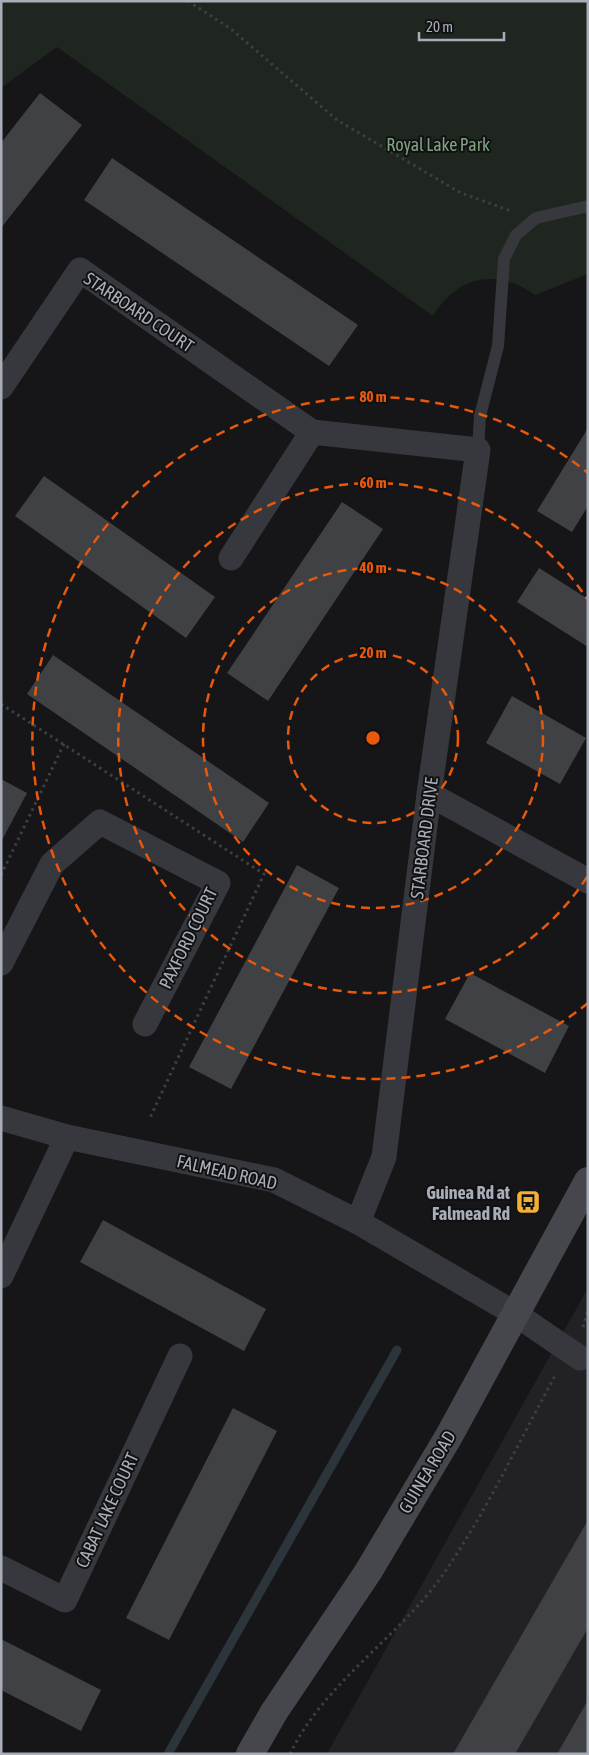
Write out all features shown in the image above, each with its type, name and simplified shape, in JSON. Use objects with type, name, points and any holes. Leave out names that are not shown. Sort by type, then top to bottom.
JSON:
[{"type":"main road","name":"GUINEA ROAD","points":[[250,1754],[274,1712],[368,1572],[449,1436],[514,1313],[588,1180]]},
{"type":"street","name":"STARBOARD COURT","points":[[1,387],[80,270],[312,432],[478,450]]},
{"type":"street","points":[[231,558],[312,432]]},
{"type":"street","name":"STARBOARD DRIVE","points":[[358,1222],[384,1157],[429,794],[478,450]]},
{"type":"street","points":[[429,794],[588,881]]},
{"type":"street","name":"PAXFORD COURT","points":[[1,963],[52,864],[100,822],[218,883],[145,1024]]},
{"type":"street","name":"FALMEAD ROAD","points":[[1,1118],[66,1137],[274,1180],[358,1222],[514,1313],[576,1361]]},
{"type":"street","points":[[1,1276],[66,1137]]},
{"type":"street","name":"CABAT LAKE COURT","points":[[1,1568],[65,1600],[180,1356]]},
{"type":"lane","points":[[478,450],[480,416],[498,346],[504,258],[516,235],[536,218],[588,206]]},
{"type":"path","points":[[188,1],[231,29],[337,120],[357,133],[461,194],[493,206],[536,218]]},
{"type":"path","points":[[1,704],[264,874],[149,1120]]},
{"type":"path","points":[[1,875],[64,744]]},
{"type":"path","points":[[582,1326],[588,1310]]},
{"type":"path","points":[[290,1754],[312,1717],[412,1613],[442,1575],[576,1361]]},
{"type":"shaded area","points":[[588,1288],[588,1754],[327,1754]]},
{"type":"green space","name":"Royal Lake Park","points":[[1,1],[588,1],[588,274],[535,295],[521,286],[507,281],[479,280],[466,284],[454,292],[443,302],[433,316],[57,47],[1,88]]},
{"type":"building","points":[[40,93],[82,125],[1,228],[1,143]]},
{"type":"building","points":[[112,158],[358,325],[329,366],[84,200]]},
{"type":"building","points":[[588,428],[588,506],[572,532],[537,511]]},
{"type":"building","points":[[44,476],[215,597],[186,638],[15,516]]},
{"type":"building","points":[[342,502],[383,529],[268,701],[227,673]]},
{"type":"building","points":[[539,568],[588,599],[588,647],[517,602]]},
{"type":"building","points":[[53,655],[269,803],[243,842],[27,694]]},
{"type":"building","points":[[512,696],[586,738],[560,784],[486,743]]},
{"type":"building","points":[[1,779],[27,793],[1,842]]},
{"type":"building","points":[[297,865],[339,888],[231,1089],[189,1067]]},
{"type":"building","points":[[470,973],[569,1026],[545,1073],[445,1019]]},
{"type":"building","points":[[103,1220],[266,1309],[244,1351],[80,1262]]},
{"type":"building","points":[[233,1408],[277,1431],[169,1640],[126,1618]]},
{"type":"building","points":[[588,1520],[588,1628],[515,1754],[453,1754]]},
{"type":"building","points":[[1,1639],[101,1690],[81,1731],[1,1690]]},
{"type":"building","points":[[588,1700],[588,1754],[557,1754]]},
{"type":"waterway","points":[[168,1754],[397,1350]]},
{"type":"place","name":"Guinea Rd at Falmead Rd","points":[[528,1202]]}]
